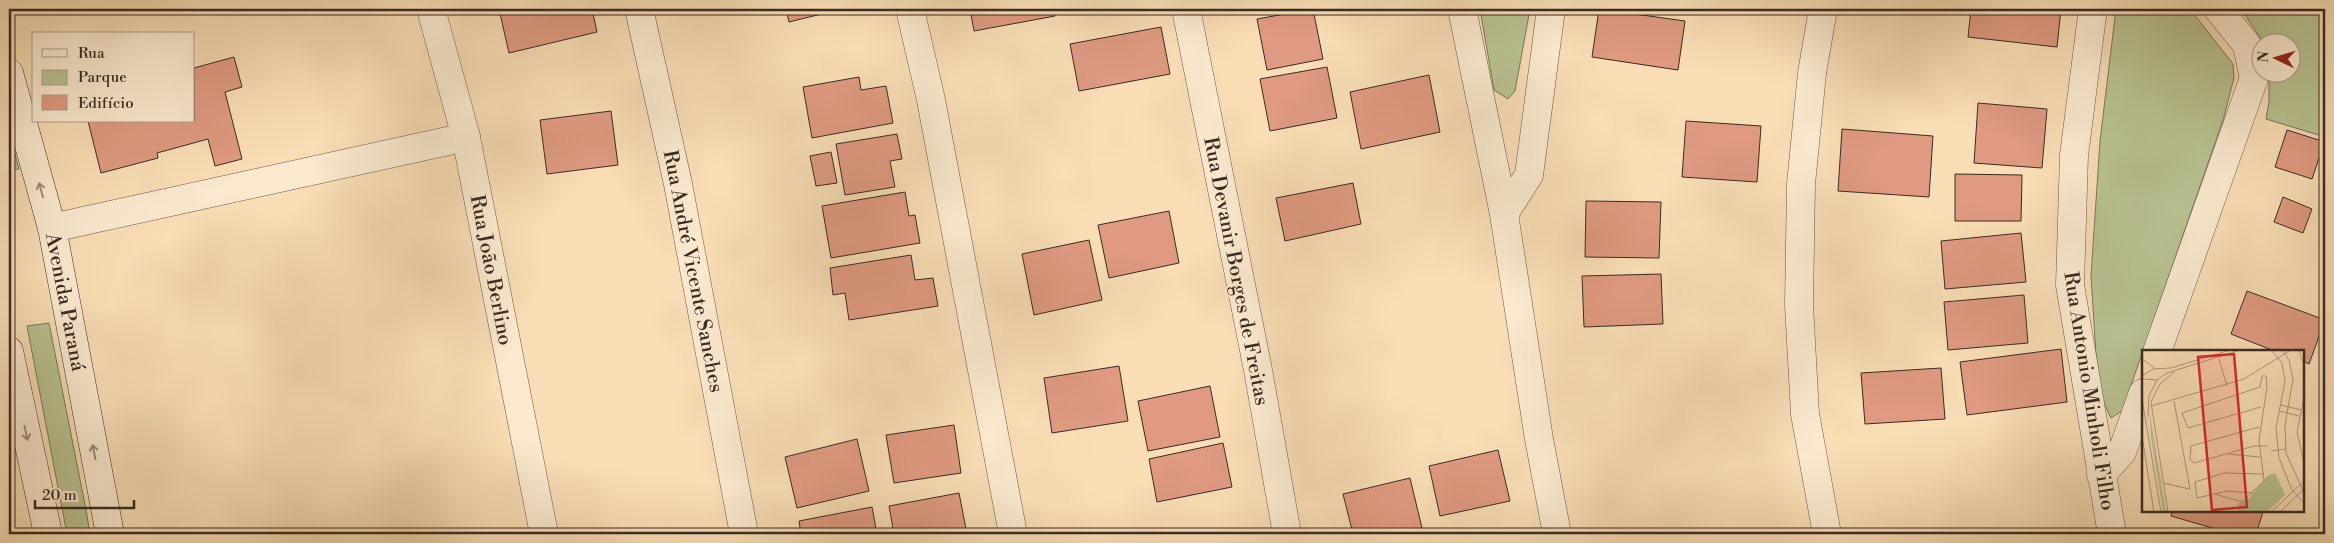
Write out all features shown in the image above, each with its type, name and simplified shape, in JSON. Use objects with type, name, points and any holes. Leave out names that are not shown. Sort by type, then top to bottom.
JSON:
[{"type":"street","name":"Rua João Berlino","points":[[432,9],[466,137],[544,534]]},
{"type":"street","name":"Rua André Vicente Sanches","points":[[639,9],[678,184],[744,534]]},
{"type":"street","points":[[910,9],[932,109],[1013,534]]},
{"type":"street","name":"Rua Devanir Borges de Freitas","points":[[1186,9],[1258,370],[1287,534]]},
{"type":"street","points":[[1462,9],[1504,214],[1539,439],[1556,534]]},
{"type":"street","points":[[1504,214],[1529,175],[1551,9]]},
{"type":"street","points":[[1823,9],[1812,73],[1801,184],[1799,305],[1805,414],[1827,534]]},
{"type":"street","name":"Rua Antonio Minholi Filho","points":[[2093,9],[2074,155],[2070,286],[2112,534]]},
{"type":"street","points":[[2158,350],[2254,78],[2246,45],[2218,9]]},
{"type":"street","name":"Avenida Paraná","points":[[9,73],[52,228],[110,534]]},
{"type":"street","points":[[52,228],[466,137]]},
{"type":"street","points":[[9,351],[48,534]]},
{"type":"street","points":[[2101,475],[2122,452],[2142,396]]},
{"type":"green space","points":[[1480,9],[1530,9],[1515,91],[1508,99],[1494,90]]},
{"type":"green space","points":[[2116,9],[2190,9],[2233,64],[2234,78],[2223,120],[2122,411],[2111,418],[2102,399],[2096,355],[2091,276],[2100,141]]},
{"type":"green space","points":[[2241,9],[2325,9],[2325,137],[2266,119],[2269,102],[2269,82],[2302,82],[2302,32],[2256,32]]},
{"type":"green space","points":[[9,132],[19,169],[9,171]]},
{"type":"green space","points":[[49,323],[90,534],[67,534],[27,326]]},
{"type":"building","points":[[499,9],[592,9],[597,32],[509,53]]},
{"type":"building","points":[[786,9],[842,9],[789,22]]},
{"type":"building","points":[[970,9],[1054,9],[1055,16],[974,31]]},
{"type":"building","points":[[1313,9],[1323,59],[1267,70],[1257,19]]},
{"type":"building","points":[[1599,9],[1685,21],[1678,70],[1592,57]]},
{"type":"building","points":[[1971,9],[2061,9],[2057,47],[1968,37]]},
{"type":"building","points":[[1161,27],[1170,74],[1079,91],[1070,44]]},
{"type":"building","points":[[234,57],[242,87],[225,92],[242,159],[215,166],[208,139],[157,153],[158,158],[101,173],[88,122],[195,122],[195,68]]},
{"type":"building","points":[[1327,67],[1337,118],[1270,131],[1260,79]]},
{"type":"building","points":[[1429,75],[1440,132],[1361,149],[1350,92]]},
{"type":"building","points":[[859,77],[861,90],[886,86],[893,123],[812,138],[803,87]]},
{"type":"building","points":[[1978,103],[2047,109],[2042,168],[1974,163]]},
{"type":"building","points":[[611,111],[618,165],[547,174],[540,120]]},
{"type":"building","points":[[1686,121],[1761,126],[1757,182],[1682,177]]},
{"type":"building","points":[[1842,129],[1933,136],[1929,197],[1838,191]]},
{"type":"building","points":[[2287,130],[2325,142],[2325,157],[2320,155],[2312,179],[2275,167]]},
{"type":"building","points":[[897,134],[902,159],[890,161],[895,187],[845,195],[836,144]]},
{"type":"building","points":[[831,152],[837,183],[816,186],[810,156]]},
{"type":"building","points":[[1955,174],[2022,175],[2021,221],[1955,221]]},
{"type":"building","points":[[1353,183],[1361,224],[1285,241],[1276,198]]},
{"type":"building","points":[[905,192],[909,216],[915,215],[920,243],[831,258],[822,206]]},
{"type":"building","points":[[2283,197],[2312,209],[2303,233],[2274,222]]},
{"type":"building","points":[[1586,201],[1661,202],[1659,258],[1585,257]]},
{"type":"building","points":[[1169,211],[1179,263],[1109,278],[1098,225]]},
{"type":"building","points":[[2021,233],[2026,282],[1945,289],[1941,241]]},
{"type":"building","points":[[1089,240],[1102,300],[1034,315],[1022,254]]},
{"type":"building","points":[[911,255],[915,280],[933,278],[938,306],[849,320],[845,293],[833,295],[830,268]]},
{"type":"building","points":[[1661,274],[1663,324],[1584,327],[1582,276]]},
{"type":"building","points":[[2247,291],[2325,320],[2309,364],[2304,362],[2304,350],[2272,350],[2231,334]]},
{"type":"building","points":[[2024,295],[2028,343],[1948,350],[1944,302]]},
{"type":"building","points":[[2061,349],[2067,402],[1967,415],[1960,362]]},
{"type":"building","points":[[1119,366],[1128,421],[1052,433],[1044,378]]},
{"type":"building","points":[[1941,368],[1945,419],[1865,424],[1861,373]]},
{"type":"building","points":[[1210,386],[1220,437],[1148,451],[1138,401]]},
{"type":"building","points":[[954,425],[961,473],[894,483],[886,435]]},
{"type":"building","points":[[857,439],[869,491],[797,508],[785,457]]},
{"type":"building","points":[[1223,443],[1232,487],[1157,502],[1149,459]]},
{"type":"building","points":[[1498,450],[1510,501],[1440,516],[1429,466]]},
{"type":"building","points":[[1410,478],[1422,528],[1398,534],[1353,534],[1343,494]]},
{"type":"building","points":[[959,493],[967,534],[894,534],[889,506]]},
{"type":"building","points":[[872,507],[877,534],[801,534],[799,521]]},
{"type":"building","points":[[2172,513],[2263,513],[2256,534],[2233,534],[2171,516]]}]
